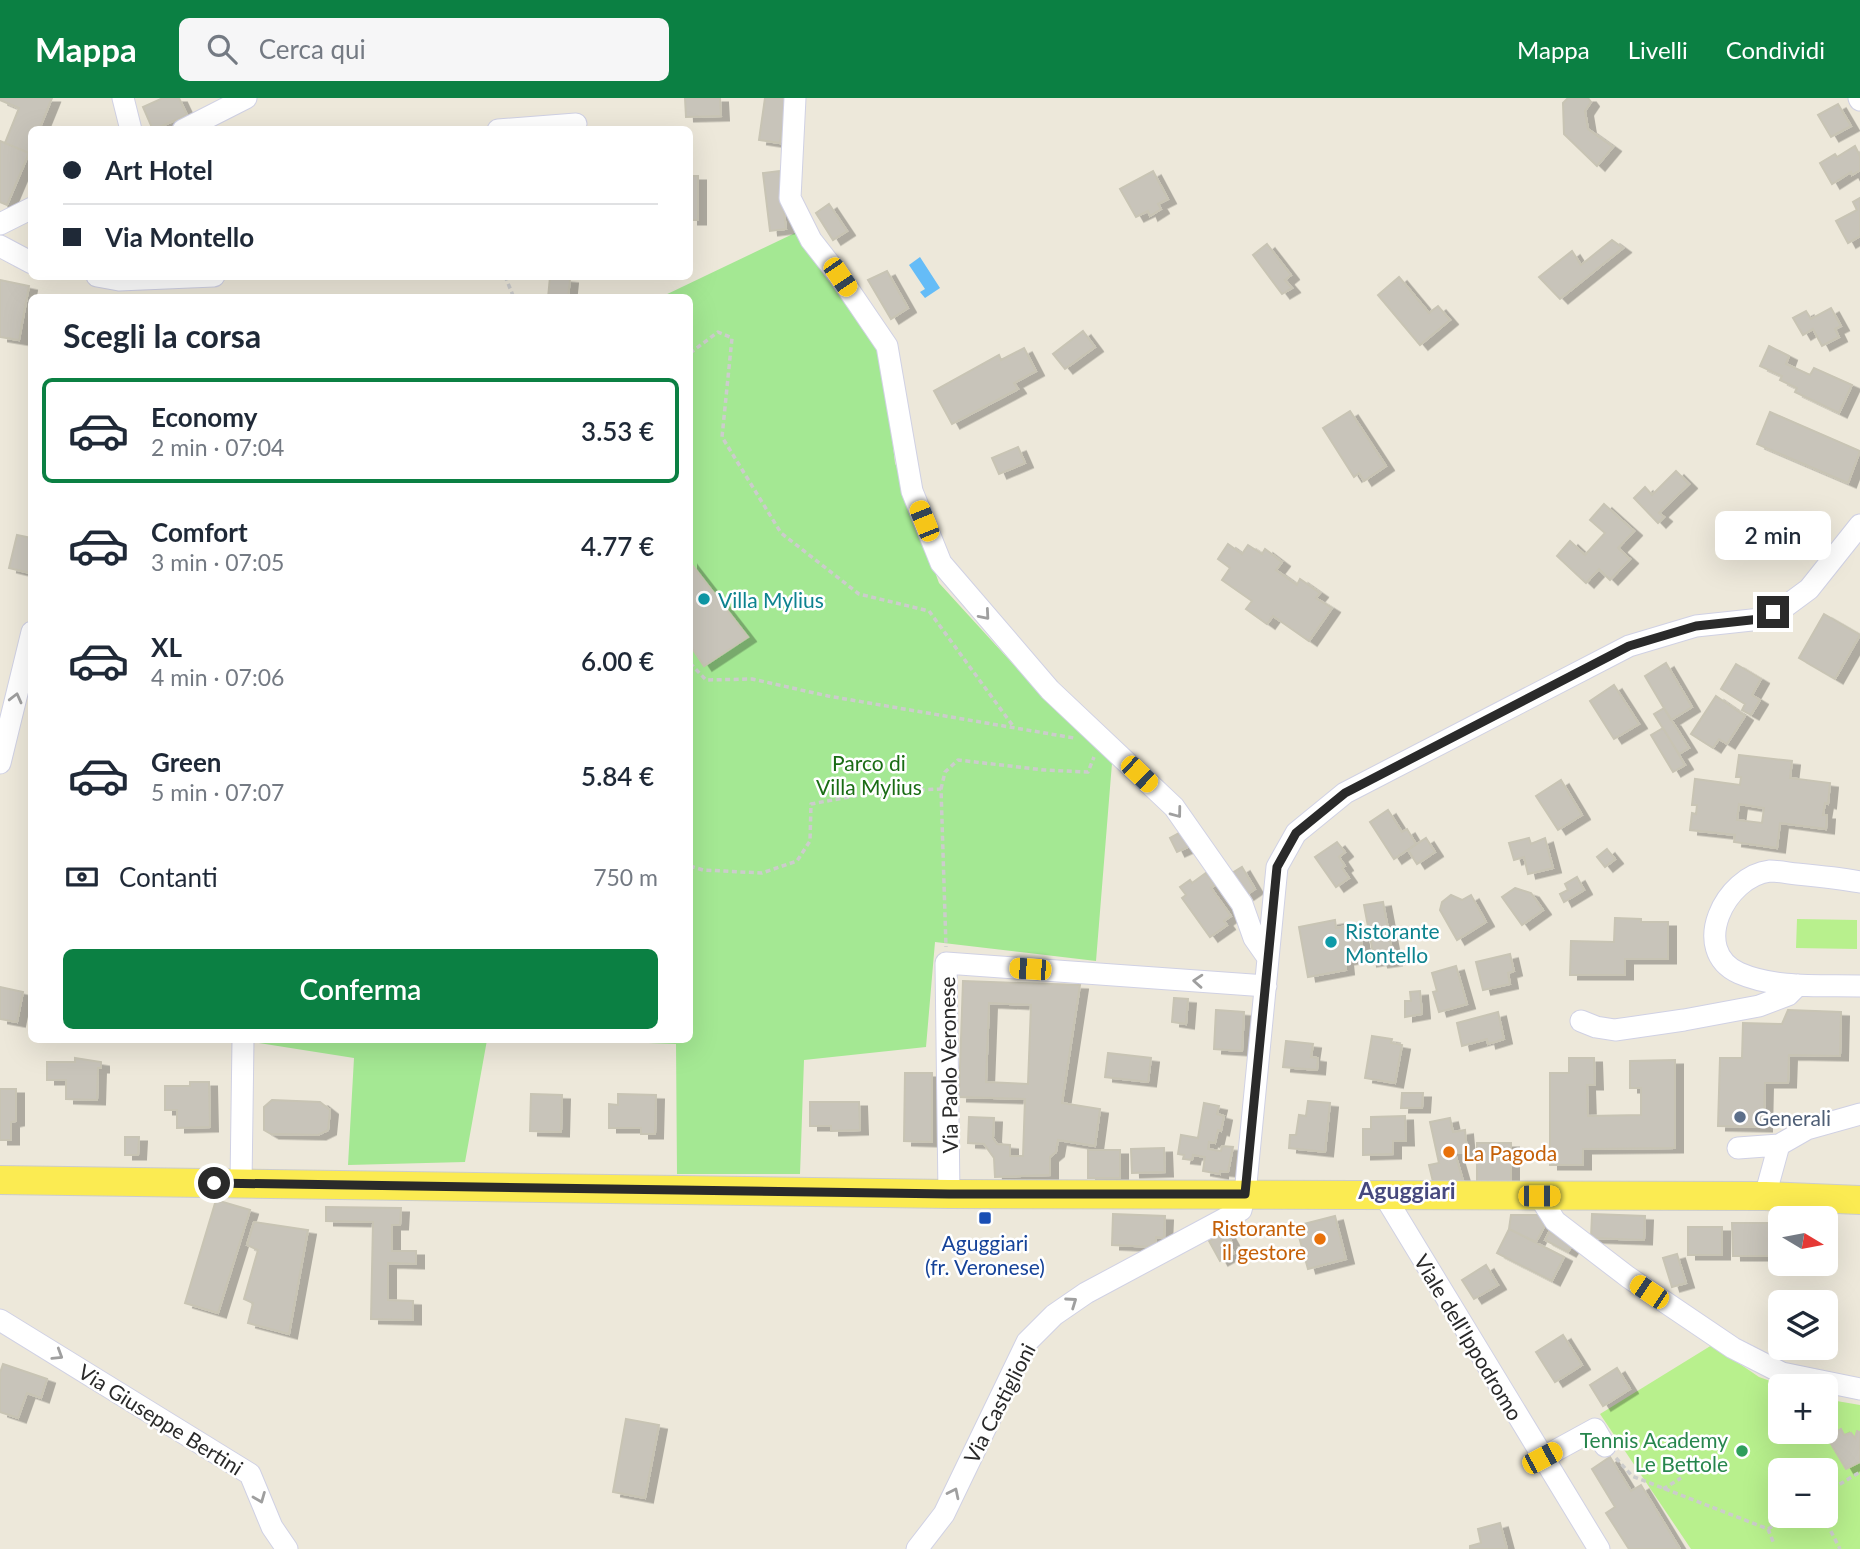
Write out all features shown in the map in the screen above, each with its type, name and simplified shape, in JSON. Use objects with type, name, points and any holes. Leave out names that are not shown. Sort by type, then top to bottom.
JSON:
[{"type":"main road","points":[[0,1180],[949,1194],[1765,1196],[1860,1200]]},
{"type":"street","points":[[123,98],[130,126]]},
{"type":"street","points":[[191,126],[246,98]]},
{"type":"street","points":[[795,98],[790,198],[811,240],[887,346],[912,491],[941,564],[1050,690],[1174,807],[1242,904],[1254,938],[1268,958]]},
{"type":"street","points":[[550,126],[576,124]]},
{"type":"street","points":[[0,224],[28,210]]},
{"type":"street","points":[[0,246],[28,261]]},
{"type":"street","points":[[117,285],[171,280]]},
{"type":"street","points":[[1245,1194],[1277,867],[1296,833],[1345,793],[1629,646],[1696,626],[1760,619],[1786,606],[1809,589],[1860,525]]},
{"type":"street","points":[[0,763],[28,648]]},
{"type":"street","points":[[1860,882],[1770,871],[1749,878],[1729,895],[1718,915],[1714,939],[1721,957],[1737,972],[1784,985],[1860,986]]},
{"type":"street","name":"Via Paolo Veronese","points":[[949,1194],[946,963],[1266,986]]},
{"type":"street","points":[[1581,1021],[1615,1030],[1684,1020],[1759,1006],[1788,995],[1798,985]]},
{"type":"street","points":[[241,1183],[243,1043]]},
{"type":"street","points":[[1738,1147],[1779,1145],[1807,1129],[1860,1114]]},
{"type":"street","points":[[1765,1196],[1779,1145]]},
{"type":"street","name":"Via Castiglioni","points":[[917,1549],[944,1514],[1027,1342],[1054,1315],[1086,1293],[1241,1210],[1245,1194]]},
{"type":"street","name":"Viale dell'Ippodromo","points":[[1384,1195],[1599,1549]]},
{"type":"street","points":[[1539,1196],[1555,1222],[1628,1278],[1733,1348],[1782,1373],[1860,1389]]},
{"type":"street","name":"Via Giuseppe Bertini","points":[[0,1320],[250,1474],[272,1527],[287,1549]]},
{"type":"street","points":[[1542,1458],[1595,1429],[1605,1446]]},
{"type":"path","points":[[693,352],[718,331],[732,338],[722,438],[781,533],[859,594],[929,611],[1014,728]]},
{"type":"path","points":[[693,666],[706,680],[752,679],[828,696],[1078,738]]},
{"type":"path","points":[[946,963],[941,789],[945,772],[958,760],[1088,772],[1094,758],[1086,748]]},
{"type":"path","points":[[693,867],[704,870],[762,873],[797,861],[810,841],[811,804],[876,792],[941,789]]},
{"type":"path","points":[[1605,1446],[1632,1476],[1768,1529],[1774,1544]]},
{"type":"path","points":[[1838,1485],[1859,1473]]},
{"type":"path","points":[[1663,1489],[1681,1478]]},
{"type":"path","points":[[1829,1528],[1840,1549]]},
{"type":"green space","name":"Parco di Villa Mylius","points":[[795,233],[863,318],[883,361],[895,463],[939,583],[1043,697],[1097,741],[1112,763],[1096,961],[935,942],[926,1047],[804,1060],[800,1174],[677,1174],[676,1044],[648,1043],[693,1043],[693,294],[667,294]]},
{"type":"green space","points":[[1797,919],[1857,920],[1857,949],[1796,948]]},
{"type":"green space","points":[[258,1043],[486,1043],[465,1162],[348,1165],[354,1058]]},
{"type":"green space","name":"Tennis Academy Le Bettole","points":[[1712,1345],[1768,1380],[1768,1444],[1838,1444],[1838,1401],[1860,1405],[1860,1549],[1691,1549],[1600,1414]]},
{"type":"water","points":[[920,257],[940,288],[925,298],[920,292],[925,289],[909,265]]},
{"type":"building","points":[[52,98],[41,126],[28,126],[28,153],[5,143],[19,108],[0,100]]},
{"type":"building","points":[[163,98],[179,98],[187,115],[162,126],[151,126],[143,107]]},
{"type":"building","points":[[685,98],[720,98],[721,116],[686,117]]},
{"type":"building","points":[[765,98],[787,98],[780,143],[759,140]]},
{"type":"building","points":[[1568,98],[1588,98],[1591,102],[1585,111],[1588,129],[1613,147],[1597,166],[1564,134],[1563,103]]},
{"type":"building","points":[[1838,104],[1851,126],[1831,137],[1818,115]]},
{"type":"building","points":[[0,141],[28,153],[28,155],[7,205],[0,202]]},
{"type":"building","points":[[1855,146],[1860,156],[1860,170],[1852,175],[1851,172],[1832,184],[1820,163]]},
{"type":"building","points":[[779,171],[786,229],[770,231],[763,173]]},
{"type":"building","points":[[1153,171],[1168,199],[1158,204],[1161,209],[1150,216],[1148,211],[1136,217],[1120,189]]},
{"type":"building","points":[[693,176],[698,176],[698,220],[693,220]]},
{"type":"building","points":[[1860,198],[1860,236],[1848,243],[1836,221],[1857,210],[1853,202]]},
{"type":"building","points":[[829,204],[847,231],[833,240],[816,213]]},
{"type":"building","points":[[1612,240],[1623,248],[1560,299],[1539,277],[1572,251],[1581,265]]},
{"type":"building","points":[[1267,244],[1291,275],[1285,280],[1292,288],[1282,294],[1253,255]]},
{"type":"building","points":[[887,271],[908,308],[891,319],[868,280]]},
{"type":"building","points":[[1399,277],[1429,313],[1438,306],[1450,320],[1420,345],[1378,295]]},
{"type":"building","points":[[0,280],[29,286],[19,340],[0,337]]},
{"type":"building","points":[[550,280],[570,280],[568,294],[548,294]]},
{"type":"building","points":[[1831,308],[1841,326],[1835,329],[1839,337],[1822,346],[1813,329],[1803,335],[1793,318],[1806,311],[1811,319]]},
{"type":"building","points":[[1083,331],[1095,347],[1065,369],[1053,354]]},
{"type":"building","points":[[1769,346],[1789,356],[1786,364],[1810,375],[1814,368],[1852,385],[1839,413],[1795,392],[1797,388],[1780,380],[1782,376],[1760,366]]},
{"type":"building","points":[[1024,348],[1036,371],[1014,383],[1018,389],[952,424],[934,391],[999,355],[1001,360]]},
{"type":"building","points":[[1350,411],[1386,466],[1364,481],[1359,473],[1354,477],[1323,428]]},
{"type":"building","points":[[1770,412],[1860,451],[1848,483],[1757,444]]},
{"type":"building","points":[[1018,447],[1025,463],[999,474],[992,458]]},
{"type":"building","points":[[1676,471],[1689,484],[1659,513],[1664,517],[1658,523],[1634,498],[1645,487],[1652,495]]},
{"type":"building","points":[[1604,504],[1634,531],[1618,548],[1630,559],[1610,580],[1599,569],[1586,583],[1557,556],[1570,541],[1585,555],[1605,533],[1590,520]]},
{"type":"building","points":[[17,535],[28,537],[28,573],[9,568]]},
{"type":"building","points":[[1228,544],[1242,554],[1248,545],[1262,554],[1265,549],[1282,562],[1276,570],[1297,585],[1300,579],[1320,593],[1316,598],[1332,608],[1309,641],[1273,616],[1267,624],[1246,609],[1252,601],[1222,580],[1230,568],[1218,559]]},
{"type":"building","name":"Villa Mylius","points":[[693,566],[748,637],[704,666],[693,650]]},
{"type":"building","points":[[1824,614],[1860,635],[1835,679],[1799,658]]},
{"type":"building","points":[[1666,663],[1692,707],[1671,720],[1645,676]]},
{"type":"building","points":[[1736,664],[1761,679],[1752,695],[1760,700],[1751,715],[1742,710],[1745,704],[1721,689]]},
{"type":"building","points":[[1614,685],[1639,724],[1614,739],[1590,701]]},
{"type":"building","points":[[1716,696],[1745,716],[1727,744],[1719,739],[1713,748],[1691,734]]},
{"type":"building","points":[[1664,708],[1689,748],[1679,754],[1654,714]]},
{"type":"building","points":[[1663,728],[1685,765],[1673,772],[1651,735]]},
{"type":"building","points":[[1739,755],[1792,761],[1790,778],[1830,783],[1828,804],[1825,803],[1823,815],[1827,815],[1826,829],[1780,823],[1777,848],[1734,842],[1735,835],[1690,830],[1692,813],[1696,814],[1697,805],[1692,805],[1695,779],[1740,785],[1741,777],[1736,777]],"holes":[[[1739,804],[1764,808],[1762,823],[1737,820]]]},
{"type":"building","points":[[1561,780],[1582,815],[1558,830],[1536,796]]},
{"type":"building","points":[[1388,810],[1402,832],[1407,829],[1416,844],[1394,859],[1370,822]]},
{"type":"building","points":[[1183,831],[1190,846],[1177,852],[1170,838]]},
{"type":"building","points":[[1426,838],[1435,852],[1417,864],[1408,850]]},
{"type":"building","points":[[1529,838],[1531,844],[1545,838],[1553,868],[1528,874],[1524,857],[1514,860],[1509,843]]},
{"type":"building","points":[[1337,842],[1345,852],[1339,857],[1349,878],[1336,887],[1315,857]]},
{"type":"building","points":[[1607,849],[1615,859],[1605,867],[1597,857]]},
{"type":"building","points":[[1242,867],[1255,889],[1246,895],[1232,873]]},
{"type":"building","points":[[1206,873],[1215,885],[1211,888],[1231,916],[1224,921],[1227,925],[1210,937],[1182,898],[1186,895],[1180,887],[1190,880],[1192,883]]},
{"type":"building","points":[[1577,877],[1584,890],[1564,902],[1560,894],[1568,890],[1565,884]]},
{"type":"building","points":[[1515,888],[1531,893],[1543,910],[1522,925],[1502,897]]},
{"type":"building","points":[[1451,895],[1462,900],[1471,895],[1486,922],[1457,940],[1440,910],[1442,902]]},
{"type":"building","points":[[1383,902],[1394,961],[1369,962],[1368,954],[1373,953],[1364,905]]},
{"type":"building","points":[[1615,918],[1668,922],[1668,959],[1625,959],[1625,975],[1570,975],[1571,941],[1614,942]]},
{"type":"building","name":"Ristorante Montello","points":[[1335,920],[1336,928],[1358,924],[1364,957],[1345,960],[1346,970],[1308,977],[1299,927]]},
{"type":"building","points":[[1510,954],[1514,971],[1508,973],[1510,984],[1483,990],[1476,962]]},
{"type":"building","points":[[1456,966],[1467,1004],[1439,1012],[1433,992],[1437,991],[1432,973]]},
{"type":"building","points":[[963,981],[1080,985],[1062,1103],[1100,1109],[1095,1146],[1058,1140],[1056,1152],[1050,1157],[1050,1175],[995,1177],[994,1158],[984,1144],[968,1143],[969,1117],[994,1118],[993,1138],[997,1144],[1010,1145],[1010,1156],[1023,1156],[1025,1099],[959,1097]],"holes":[[[989,1003],[1031,1005],[1028,1084],[986,1082]]]},
{"type":"building","points":[[0,987],[23,992],[17,1022],[0,1019]]},
{"type":"building","points":[[1420,991],[1422,1014],[1405,1017],[1405,1001],[1411,1001],[1410,992]]},
{"type":"building","points":[[1174,998],[1188,999],[1186,1024],[1172,1022]]},
{"type":"building","points":[[1216,1010],[1244,1012],[1242,1051],[1214,1049]]},
{"type":"building","points":[[1788,1010],[1841,1012],[1840,1056],[1789,1055],[1788,1083],[1765,1083],[1764,1127],[1718,1126],[1720,1058],[1742,1058],[1743,1023],[1782,1024]]},
{"type":"building","points":[[1498,1012],[1504,1039],[1488,1044],[1487,1039],[1462,1046],[1457,1023]]},
{"type":"building","points":[[1372,1036],[1392,1039],[1391,1043],[1402,1045],[1395,1083],[1365,1078]]},
{"type":"building","points":[[1286,1041],[1313,1044],[1311,1057],[1318,1058],[1317,1070],[1283,1067]]},
{"type":"building","points":[[1108,1053],[1151,1058],[1148,1082],[1105,1077]]},
{"type":"building","points":[[75,1058],[101,1062],[101,1068],[98,1068],[97,1100],[66,1099],[66,1080],[47,1080],[47,1062],[75,1062]]},
{"type":"building","points":[[1569,1058],[1594,1058],[1595,1085],[1587,1085],[1588,1116],[1641,1115],[1641,1088],[1630,1088],[1630,1061],[1675,1060],[1675,1148],[1583,1149],[1583,1165],[1550,1165],[1550,1073],[1569,1073]]},
{"type":"building","points":[[905,1073],[932,1073],[932,1142],[904,1141]]},
{"type":"building","points":[[190,1082],[209,1082],[210,1127],[177,1128],[177,1110],[165,1110],[165,1086],[190,1086]]},
{"type":"building","points":[[0,1089],[16,1089],[16,1121],[11,1122],[11,1140],[0,1140]]},
{"type":"building","points":[[1402,1093],[1423,1093],[1422,1108],[1401,1108]]},
{"type":"building","points":[[531,1094],[562,1095],[561,1132],[530,1131]]},
{"type":"building","points":[[618,1094],[656,1095],[655,1134],[641,1134],[641,1128],[609,1128],[609,1104],[618,1105]]},
{"type":"building","points":[[272,1100],[320,1102],[330,1110],[328,1130],[318,1135],[271,1134],[264,1130],[264,1107]]},
{"type":"building","points":[[1308,1101],[1330,1103],[1325,1152],[1289,1148],[1290,1135],[1296,1135],[1299,1115],[1306,1116]]},
{"type":"building","points":[[810,1102],[859,1102],[860,1130],[831,1131],[831,1126],[810,1126]]},
{"type":"building","points":[[1204,1103],[1219,1106],[1217,1114],[1224,1116],[1221,1131],[1218,1130],[1215,1143],[1209,1142],[1208,1149],[1221,1151],[1222,1146],[1233,1147],[1228,1172],[1220,1171],[1220,1174],[1203,1171],[1205,1157],[1193,1155],[1192,1160],[1183,1159],[1184,1155],[1178,1154],[1181,1135],[1198,1138]]},
{"type":"building","points":[[1405,1116],[1406,1141],[1393,1141],[1393,1154],[1363,1155],[1363,1129],[1371,1129],[1371,1117]]},
{"type":"building","name":"La Pagoda","points":[[1450,1118],[1453,1132],[1465,1130],[1467,1152],[1455,1153],[1464,1184],[1434,1186],[1429,1165],[1439,1163],[1430,1122]]},
{"type":"building","points":[[125,1137],[139,1137],[138,1155],[125,1155]]},
{"type":"building","points":[[1477,1143],[1511,1143],[1511,1185],[1477,1185]]},
{"type":"building","points":[[1164,1148],[1165,1172],[1132,1173],[1131,1149]]},
{"type":"building","points":[[1088,1150],[1120,1150],[1120,1178],[1088,1178]]},
{"type":"building","points":[[216,1200],[250,1210],[218,1313],[185,1303]]},
{"type":"building","points":[[326,1207],[401,1208],[400,1225],[392,1225],[392,1251],[416,1251],[416,1264],[388,1263],[388,1300],[413,1301],[413,1320],[371,1319],[373,1222],[326,1221]]},
{"type":"building","points":[[1113,1214],[1165,1216],[1164,1238],[1156,1237],[1155,1247],[1112,1245]]},
{"type":"building","points":[[1592,1214],[1645,1216],[1644,1240],[1591,1238]]},
{"type":"building","points":[[1511,1215],[1543,1215],[1544,1227],[1536,1242],[1509,1229]]},
{"type":"building","points":[[1335,1216],[1346,1259],[1308,1269],[1296,1226]]},
{"type":"building","points":[[254,1222],[308,1230],[289,1334],[248,1323],[253,1303],[244,1299],[258,1250],[247,1245]]},
{"type":"building","points":[[1732,1223],[1768,1223],[1768,1256],[1733,1256]]},
{"type":"building","points":[[1688,1227],[1722,1227],[1722,1255],[1688,1255]]},
{"type":"building","points":[[1509,1229],[1564,1257],[1552,1281],[1497,1253]]},
{"type":"building","points":[[1226,1232],[1234,1253],[1220,1261],[1209,1241]]},
{"type":"building","points":[[1549,1232],[1573,1244],[1568,1252],[1545,1240]]},
{"type":"building","points":[[1677,1254],[1686,1283],[1672,1287],[1663,1258]]},
{"type":"building","points":[[1486,1265],[1498,1285],[1474,1299],[1462,1280]]},
{"type":"building","points":[[1563,1335],[1582,1365],[1555,1382],[1536,1352]]},
{"type":"building","points":[[3,1364],[47,1379],[41,1398],[27,1393],[18,1418],[0,1412],[0,1373]]},
{"type":"building","points":[[1617,1368],[1630,1389],[1603,1406],[1590,1385]]},
{"type":"building","points":[[626,1419],[659,1425],[645,1498],[613,1492]]},
{"type":"building","points":[[1841,1429],[1844,1435],[1851,1433],[1855,1438],[1857,1431],[1860,1432],[1860,1462],[1846,1469],[1831,1444],[1838,1444],[1838,1431]]},
{"type":"building","points":[[1610,1457],[1631,1491],[1641,1485],[1680,1549],[1629,1549],[1606,1513],[1615,1507],[1592,1469]]},
{"type":"building","points":[[1500,1523],[1507,1549],[1470,1549],[1470,1546],[1481,1543],[1478,1529]]},
{"type":"place","name":"Villa Mylius","points":[[704,599]]},
{"type":"place","name":"Ristorante Montello","points":[[1331,942]]},
{"type":"place","name":"Generali","points":[[1740,1117]]},
{"type":"place","name":"La Pagoda","points":[[1449,1152]]},
{"type":"place","name":"Aguggiari (fr. Veronese)","points":[[985,1218]]},
{"type":"place","name":"Ristorante il gestore","points":[[1320,1239]]},
{"type":"place","name":"Tennis Academy Le Bettole","points":[[1742,1451]]},
{"type":"district","name":"Aguggiari","points":[[1407,1190]]},
{"type":"route","points":[[214,1183],[949,1194],[1245,1194],[1277,867],[1296,833],[1345,793],[1629,646],[1696,626],[1760,619],[1773,612]]}]
